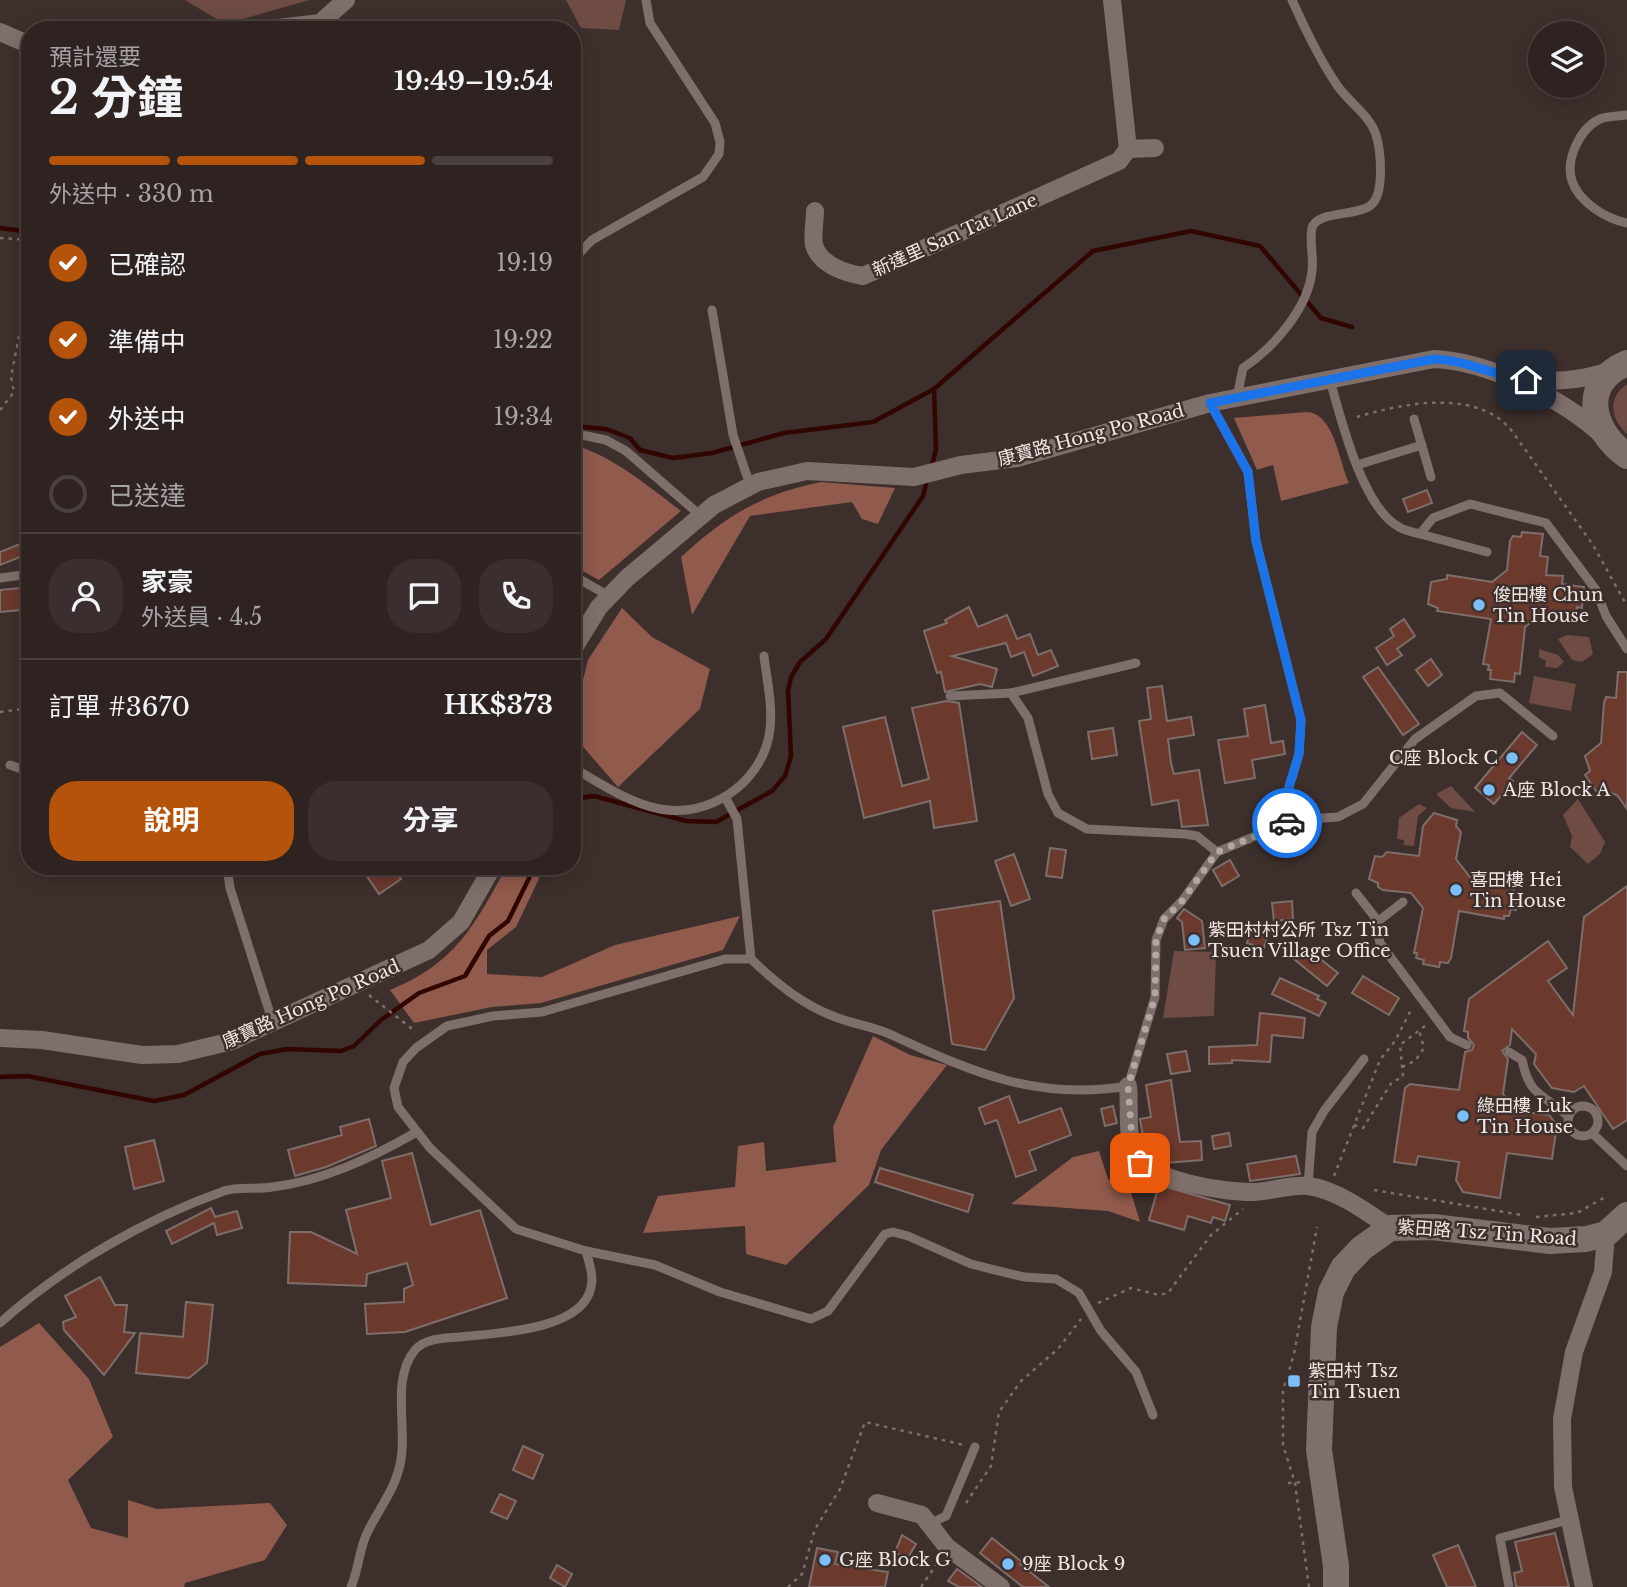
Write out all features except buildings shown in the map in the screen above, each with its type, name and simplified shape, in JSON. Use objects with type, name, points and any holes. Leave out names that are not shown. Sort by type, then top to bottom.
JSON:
[{"type":"street","points":[[322,21],[346,0]]},
{"type":"street","points":[[1112,0],[1128,149],[1155,148]]},
{"type":"street","points":[[0,32],[21,41]]},
{"type":"street","name":"新達里 San Tat Lane","points":[[816,211],[814,245],[826,262],[844,273],[863,276],[1119,161],[1128,149]]},
{"type":"street","name":"康寶路 Hong Po Road","points":[[581,635],[609,596],[701,516],[750,485],[782,475],[807,471],[914,477],[961,465],[1017,458],[1210,403],[1434,359],[1465,363],[1506,377],[1576,415],[1615,446]]},
{"type":"street","points":[[1621,366],[1605,378],[1596,396],[1597,418],[1615,446],[1627,475]]},
{"type":"street","name":"康寶路 Hong Po Road","points":[[1506,377],[1546,382],[1585,380],[1621,366]]},
{"type":"street","name":"康寶路 Hong Po Road","points":[[0,1038],[42,1040],[142,1055],[216,1046],[273,1023],[429,950],[461,922],[488,875]]},
{"type":"street","name":"紫田路 Tsz Tin Road","points":[[1128,1086],[1133,1152],[1140,1163],[1154,1171],[1208,1187],[1255,1192],[1308,1186],[1367,1211],[1390,1228],[1433,1227],[1550,1241],[1586,1239],[1606,1234]]},
{"type":"street","points":[[1584,1587],[1568,1520],[1561,1453],[1565,1396],[1574,1352],[1603,1272],[1606,1234],[1627,1215]]},
{"type":"street","points":[[1336,1587],[1336,1566],[1319,1450],[1324,1327],[1331,1292],[1343,1268],[1362,1248],[1390,1228]]},
{"type":"street","points":[[877,1503],[922,1515],[935,1536],[947,1547],[1002,1587]]},
{"type":"lane","points":[[581,252],[592,240],[703,177],[719,154],[720,142],[715,123],[650,23],[646,0]]},
{"type":"lane","points":[[1237,397],[1243,368],[1262,356],[1292,317],[1306,292],[1312,271],[1312,226],[1317,219],[1368,208],[1374,202],[1378,191],[1376,135],[1338,86],[1292,0]]},
{"type":"lane","points":[[1627,115],[1601,118],[1583,131],[1574,149],[1571,168],[1572,181],[1597,211],[1627,223]]},
{"type":"lane","points":[[712,310],[733,435],[750,485]]},
{"type":"lane","points":[[1329,380],[1357,465],[1385,515],[1399,527],[1487,552]]},
{"type":"lane","points":[[1210,403],[1248,472],[1256,541],[1301,720],[1299,754],[1289,787],[1294,820]]},
{"type":"lane","points":[[1414,419],[1431,477]]},
{"type":"lane","points":[[581,435],[606,440],[626,451],[701,516]]},
{"type":"lane","points":[[1357,465],[1422,445]]},
{"type":"lane","points":[[1420,534],[1433,518],[1450,509],[1470,504],[1546,523],[1596,590],[1606,616],[1627,649]]},
{"type":"lane","points":[[0,578],[21,575]]},
{"type":"lane","points":[[581,580],[609,596]]},
{"type":"lane","points":[[581,773],[658,808],[692,810],[725,797],[745,781],[760,760],[769,737],[771,711],[764,656]]},
{"type":"lane","points":[[950,696],[1011,693],[1136,663]]},
{"type":"lane","points":[[1011,693],[1028,718],[1052,804],[1067,820],[1087,829],[1197,836],[1217,852]]},
{"type":"lane","points":[[725,797],[737,819],[751,959],[775,983],[817,1009],[885,1032],[918,1049],[1022,1086],[1069,1092],[1128,1086],[1155,997],[1156,940],[1164,919],[1182,901],[1217,852],[1294,820],[1338,817],[1363,804],[1415,739],[1476,696],[1500,694],[1553,736]]},
{"type":"lane","points":[[10,765],[21,769]]},
{"type":"lane","points":[[229,875],[235,906],[273,1023]]},
{"type":"lane","points":[[1356,892],[1377,922],[1380,943],[1450,1037],[1467,1045]]},
{"type":"lane","points":[[1377,922],[1403,901]]},
{"type":"lane","points":[[751,959],[725,959],[542,1012],[447,1026],[416,1048],[403,1062],[394,1088],[398,1107],[415,1133],[516,1229],[586,1251],[655,1265],[720,1292],[811,1319],[828,1311],[885,1234],[893,1232],[971,1264],[1024,1278],[1055,1279],[1079,1293],[1087,1309],[1136,1372],[1153,1415]]},
{"type":"lane","points":[[1509,1052],[1522,1060],[1525,1080],[1535,1092],[1569,1117]]},
{"type":"lane","points":[[1308,1186],[1312,1132],[1324,1111],[1364,1059]]},
{"type":"lane","points":[[1578,1107],[1588,1107],[1598,1112],[1597,1126],[1592,1133],[1577,1135],[1570,1127],[1569,1117],[1578,1107]]},
{"type":"lane","points":[[0,1323],[65,1271],[116,1240],[226,1190],[273,1187],[366,1161],[415,1133]]},
{"type":"lane","points":[[1592,1133],[1627,1166]]},
{"type":"lane","points":[[351,1587],[366,1534],[392,1491],[402,1458],[402,1391],[408,1365],[416,1349],[433,1340],[525,1329],[568,1317],[591,1291],[593,1278],[586,1251]]},
{"type":"lane","points":[[929,1524],[946,1516],[975,1447]]},
{"type":"lane","points":[[1509,1587],[1500,1538],[1568,1520]]},
{"type":"path","points":[[0,238],[21,239]]},
{"type":"path","points":[[0,410],[14,392],[11,377],[21,331]]},
{"type":"path","points":[[1357,417],[1395,406],[1431,403],[1471,407],[1492,413],[1512,431],[1593,545],[1627,606]]},
{"type":"path","points":[[0,712],[21,709]]},
{"type":"path","points":[[1331,1185],[1380,1060],[1395,1041],[1419,994]]},
{"type":"path","points":[[377,1002],[420,1036]]},
{"type":"path","points":[[1354,1125],[1363,1128],[1392,1082],[1403,1077],[1400,1045],[1436,1018]]},
{"type":"path","points":[[1402,1067],[1415,1061],[1424,1048],[1419,1030]]},
{"type":"path","name":"紫田路 Tsz Tin Road","points":[[1374,1190],[1522,1215]]},
{"type":"path","points":[[946,1516],[964,1506],[985,1479],[991,1466],[991,1450],[999,1412],[1027,1374],[1058,1349],[1075,1330],[1087,1309],[1131,1287],[1159,1295],[1168,1293],[1211,1235],[1245,1208],[1255,1192]]},
{"type":"path","name":"紫田路 Tsz Tin Road","points":[[1535,1217],[1577,1213],[1607,1196]]},
{"type":"path","points":[[1309,1587],[1295,1483],[1283,1445],[1283,1391],[1294,1354],[1317,1227]]},
{"type":"path","points":[[788,1587],[802,1574],[815,1529],[840,1489],[865,1422],[991,1450]]},
{"type":"path","points":[[922,1587],[947,1547]]},
{"type":"shaded area","points":[[185,0],[309,0],[236,21],[220,21]]},
{"type":"shaded area","points":[[566,0],[626,0],[619,30],[581,28],[581,21],[577,21]]},
{"type":"shaded area","points":[[1627,384],[1627,434],[1617,421],[1613,408],[1616,395]]},
{"type":"shaded area","points":[[1306,412],[1315,414],[1329,429],[1349,483],[1281,501],[1273,465],[1257,470],[1234,418]]},
{"type":"shaded area","points":[[581,448],[616,464],[681,511],[599,580],[581,570]]},
{"type":"shaded area","points":[[821,482],[895,488],[878,524],[862,519],[852,502],[750,516],[692,615],[681,557],[729,518],[745,509],[780,493]]},
{"type":"shaded area","points":[[622,608],[652,637],[710,669],[700,709],[618,787],[581,744],[581,688],[588,660]]},
{"type":"shaded area","points":[[1567,635],[1589,637],[1593,654],[1582,662],[1572,660],[1558,639]]},
{"type":"shaded area","points":[[1539,649],[1558,655],[1564,662],[1557,668],[1545,667],[1546,661],[1539,657]]},
{"type":"shaded area","points":[[1534,676],[1576,684],[1571,711],[1529,703]]},
{"type":"shaded area","points":[[1451,786],[1475,812],[1451,808],[1436,794]]},
{"type":"shaded area","points":[[1578,799],[1605,842],[1600,854],[1588,864],[1570,847],[1572,836],[1563,815]]},
{"type":"shaded area","points":[[1419,804],[1427,808],[1418,816],[1414,846],[1404,845],[1404,840],[1397,839],[1399,818]]},
{"type":"shaded area","points":[[502,875],[541,875],[516,927],[487,950],[487,974],[542,977],[615,945],[740,916],[723,950],[541,1003],[492,1007],[414,1023],[390,990],[431,968],[447,955],[484,907]]},
{"type":"shaded area","points":[[1174,951],[1216,952],[1214,1016],[1163,1018]]},
{"type":"shaded area","points":[[873,1036],[910,1055],[947,1065],[881,1150],[869,1185],[786,1265],[746,1254],[745,1226],[643,1233],[658,1196],[735,1187],[738,1146],[764,1142],[766,1171],[836,1162],[833,1127]]},
{"type":"shaded area","points":[[1099,1151],[1108,1179],[1130,1189],[1140,1222],[1108,1211],[1011,1204],[1073,1157]]},
{"type":"shaded area","points":[[39,1323],[89,1379],[113,1437],[68,1480],[91,1528],[128,1538],[128,1500],[157,1509],[270,1503],[287,1525],[265,1560],[185,1583],[184,1587],[0,1587],[0,1347]]},
{"type":"waterway","points":[[0,228],[21,231]]},
{"type":"waterway","points":[[931,468],[936,450],[934,389],[1093,251],[1191,231],[1260,246],[1321,318],[1352,327]]},
{"type":"waterway","points":[[581,427],[606,429],[630,438],[640,450],[673,458],[712,453],[784,433],[873,422],[934,389]]},
{"type":"waterway","points":[[581,798],[594,796],[686,821],[716,822],[772,791],[785,776],[791,756],[788,691],[791,677],[800,662],[826,639],[923,496],[927,480]]},
{"type":"waterway","points":[[0,1077],[27,1076],[154,1101],[184,1095],[260,1054],[287,1049],[341,1051],[354,1046],[381,1020],[419,993],[465,976],[489,936],[508,921],[531,875]]},
{"type":"way so far","points":[[1140,1163],[1133,1152],[1128,1086],[1155,997],[1156,940],[1164,919],[1182,901],[1217,852],[1287,823]]},
{"type":"place","name":"俊田樓 Chun Tin House","points":[[1479,605]]},
{"type":"place","name":"C座 Block C","points":[[1512,758]]},
{"type":"place","name":"A座 Block A","points":[[1489,790]]},
{"type":"place","name":"喜田樓 Hei Tin House","points":[[1456,890]]},
{"type":"place","name":"紫田村村公所 Tsz Tin Tsuen Village Office","points":[[1194,940]]},
{"type":"place","name":"綠田樓 Luk Tin House","points":[[1463,1116]]},
{"type":"place","name":"紫田村 Tsz Tin Tsuen","points":[[1294,1381]]},
{"type":"place","name":"G座 Block G","points":[[825,1560]]},
{"type":"place","name":"9座 Block 9","points":[[1008,1564]]},
{"type":"route","points":[[1287,823],[1294,820],[1289,787],[1299,754],[1301,720],[1256,541],[1248,472],[1210,403],[1434,359],[1465,363],[1506,377],[1526,380]]}]
